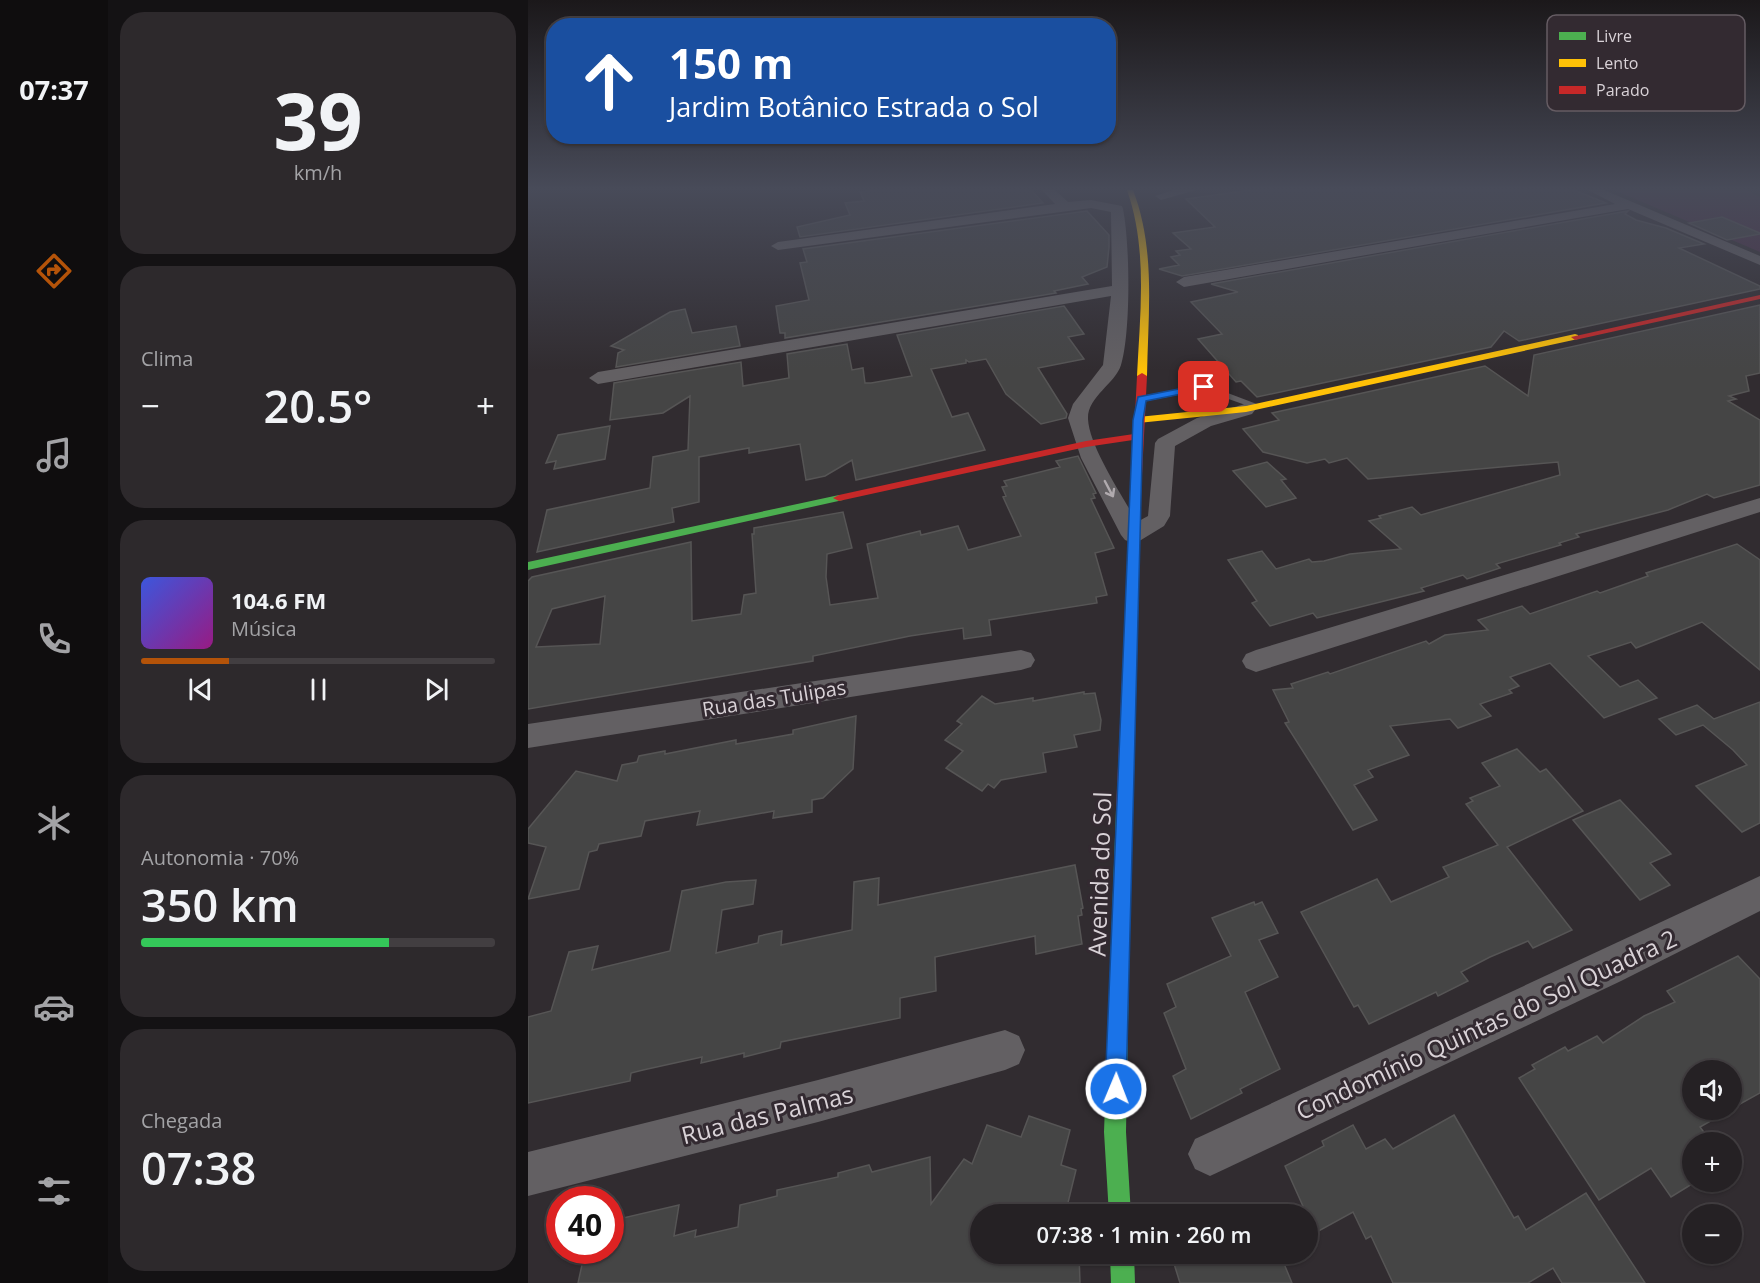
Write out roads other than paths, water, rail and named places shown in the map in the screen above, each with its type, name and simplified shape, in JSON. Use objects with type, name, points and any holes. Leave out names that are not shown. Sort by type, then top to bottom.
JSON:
[{"type":"street","points":[[1120,250],[1117,290],[1119,309],[1113,364],[1107,377],[1079,411],[1078,421],[1086,444],[1132,535],[1156,521],[1159,516],[1165,450],[1162,418]]},
{"type":"street","name":"Avenida do Sol","points":[[1119,1204],[1115,1132],[1117,1004],[1132,535],[1139,436],[1138,420],[1142,399],[1143,250]]},
{"type":"street","points":[[1184,282],[1367,250]]},
{"type":"street","points":[[1702,250],[1760,275]]},
{"type":"street","points":[[1735,250],[1760,261]]},
{"type":"street","points":[[598,378],[1117,290]]},
{"type":"street","points":[[1138,420],[1249,408],[1760,297]]},
{"type":"street","points":[[1165,450],[1201,440],[1249,408]]},
{"type":"street","points":[[528,566],[1086,444],[1139,436]]},
{"type":"street","points":[[1256,661],[1760,505]]},
{"type":"street","name":"Rua das Tulipas","points":[[528,736],[1021,660]]},
{"type":"street","name":"Condomínio Quintas do Sol Quadra 2","points":[[1210,1154],[1597,973],[1760,893]]},
{"type":"street","name":"Rua das Palmas","points":[[528,1174],[807,1104],[1005,1050]]},
{"type":"street","points":[[1123,1264],[1124,1283]]},
{"type":"lane","points":[[1142,399],[1204,387],[1249,408]]}]
